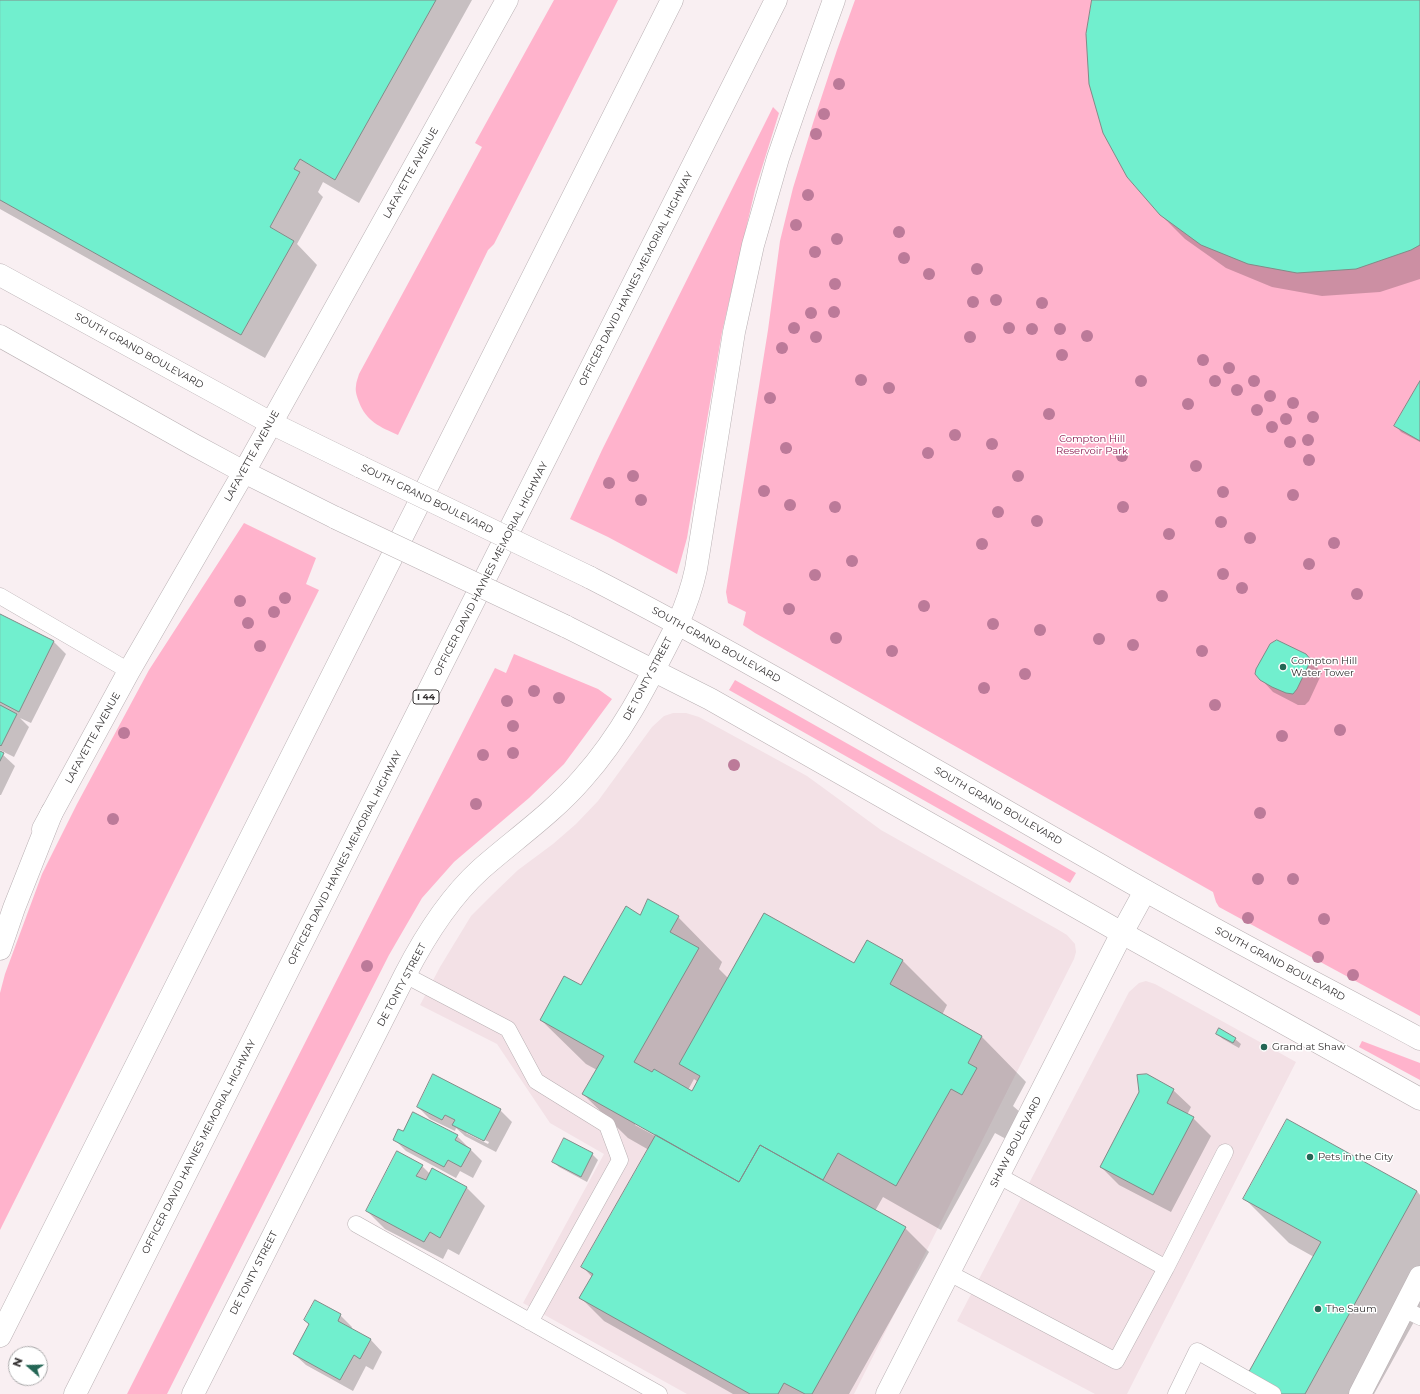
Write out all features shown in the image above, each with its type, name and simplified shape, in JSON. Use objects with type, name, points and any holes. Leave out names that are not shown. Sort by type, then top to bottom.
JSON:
[{"type":"main road","name":"LAFAYETTE AVENUE","points":[[0,914],[52,812],[129,671],[244,472],[507,0]]},
{"type":"main road","points":[[0,1336],[672,0]]},
{"type":"main road","name":"OFFICER DAVID HAYNES MEMORIAL HIGHWAY","points":[[75,1394],[776,0]]},
{"type":"main road","name":"DE TONTY STREET","points":[[193,1394],[405,975],[434,926],[459,893],[480,870],[561,802],[609,746],[629,716],[678,623],[691,589],[696,569],[734,332],[753,245],[778,158],[798,97],[834,0]]},
{"type":"main road","name":"SOUTH GRAND BOULEVARD","points":[[0,275],[271,423],[589,577],[678,623],[1145,891],[1420,1039]]},
{"type":"main road","points":[[0,336],[244,472],[336,518],[565,626],[710,699],[1420,1099]]},
{"type":"main road","points":[[0,949],[14,908],[52,812]]},
{"type":"main road","name":"SHAW BOULEVARD","points":[[887,1394],[1122,932],[1145,891]]},
{"type":"main road","points":[[1360,1394],[1412,1313],[1420,1277]]},
{"type":"lane","points":[[0,596],[129,671]]},
{"type":"lane","points":[[405,975],[508,1029],[536,1081],[607,1125],[620,1160],[530,1322]]},
{"type":"lane","points":[[949,1273],[1116,1361],[1166,1268],[1225,1152]]},
{"type":"lane","points":[[999,1176],[1166,1268]]},
{"type":"lane","points":[[356,1224],[659,1394]]},
{"type":"lane","points":[[1176,1394],[1197,1352],[1256,1390],[1273,1394]]},
{"type":"shaded area","points":[[673,713],[686,713],[699,717],[807,776],[881,830],[1057,929],[1067,935],[1075,944],[1076,952],[1074,959],[854,1394],[687,1394],[523,1303],[604,1154],[550,1123],[497,1044],[420,1005],[440,967],[471,916],[518,870],[553,844],[576,824],[598,801],[652,727],[664,716]]},
{"type":"shaded area","points":[[1146,981],[1155,984],[1296,1062],[1127,1394],[1095,1394],[957,1321],[1129,992],[1139,983]]},
{"type":"green space","points":[[554,0],[618,0],[494,244],[488,250],[398,435],[374,423],[362,409],[356,390],[356,383],[359,374],[482,147],[475,143]]},
{"type":"green space","name":"Compton Hill Reservoir Park","points":[[855,0],[1420,0],[1420,1016],[1219,907],[1213,892],[755,633],[743,625],[746,612],[728,603],[726,592],[768,330],[780,241],[793,188],[813,123]]},
{"type":"green space","points":[[773,107],[779,113],[755,190],[722,332],[687,538],[677,574],[608,537],[570,519],[602,450]]},
{"type":"green space","points":[[244,523],[316,558],[306,584],[319,590],[0,1230],[0,993],[5,974],[42,874],[77,804],[149,670]]},
{"type":"green space","points":[[514,654],[598,689],[612,699],[564,764],[529,798],[454,862],[422,898],[389,955],[167,1394],[127,1394],[495,668],[506,673]]},
{"type":"green space","points":[[735,680],[1076,873],[1070,883],[729,690]]},
{"type":"green space","points":[[1362,1041],[1420,1063],[1420,1080],[1359,1047]]},
{"type":"building","points":[[0,0],[436,0],[335,180],[300,159],[294,169],[300,172],[270,227],[294,241],[241,335],[0,200]]},
{"type":"building","points":[[1092,0],[1420,0],[1420,245],[1411,250],[1356,269],[1297,273],[1248,264],[1201,245],[1160,215],[1127,177],[1103,133],[1089,84],[1086,34]]},
{"type":"building","points":[[1420,381],[1420,441],[1394,426]]},
{"type":"building","points":[[0,614],[54,641],[19,712],[0,702]]},
{"type":"building","name":"Compton Hill Water Tower","points":[[1277,640],[1306,654],[1311,660],[1293,694],[1286,693],[1272,687],[1260,680],[1255,674],[1256,669],[1270,644]]},
{"type":"building","points":[[0,705],[17,714],[1,746],[0,745]]},
{"type":"building","points":[[0,751],[4,753],[0,761]]},
{"type":"building","points":[[648,899],[679,916],[670,932],[699,948],[634,1062],[652,1072],[654,1069],[692,1091],[700,1076],[679,1064],[764,913],[854,963],[867,940],[903,960],[890,984],[982,1036],[968,1063],[977,1068],[962,1095],[951,1089],[896,1186],[838,1153],[823,1180],[760,1145],[739,1182],[582,1094],[604,1056],[540,1020],[564,976],[581,985],[626,906],[640,915]]},
{"type":"building","points":[[1219,1028],[1236,1038],[1233,1043],[1216,1034]]},
{"type":"building","points":[[433,1074],[501,1109],[484,1141],[452,1125],[455,1120],[445,1115],[442,1120],[417,1107]]},
{"type":"building","points":[[1147,1074],[1174,1089],[1167,1103],[1194,1117],[1153,1195],[1100,1167],[1139,1092],[1137,1075]]},
{"type":"building","points":[[413,1112],[458,1135],[455,1140],[471,1149],[461,1167],[448,1160],[444,1167],[393,1140],[398,1129],[403,1131]]},
{"type":"building","name":"The Saum","points":[[1287,1119],[1417,1191],[1305,1394],[1278,1394],[1246,1377],[1321,1242],[1243,1199]]},
{"type":"building","points":[[656,1135],[739,1182],[760,1145],[906,1227],[812,1394],[805,1394],[784,1383],[778,1394],[750,1394],[579,1298],[593,1274],[581,1267]]},
{"type":"building","points":[[564,1138],[593,1153],[581,1177],[552,1162]]},
{"type":"building","points":[[397,1151],[423,1165],[416,1176],[426,1180],[432,1168],[467,1187],[440,1238],[430,1232],[424,1242],[366,1211]]},
{"type":"building","points":[[315,1300],[341,1314],[338,1321],[371,1339],[360,1359],[354,1355],[340,1380],[293,1354],[309,1324],[304,1320]]},
{"type":"place","name":"Compton Hill Water Tower","points":[[1283,667]]},
{"type":"place","name":"Grand at Shaw","points":[[1264,1047]]},
{"type":"place","name":"Pets in the City","points":[[1310,1157]]},
{"type":"place","name":"The Saum","points":[[1318,1309]]}]
